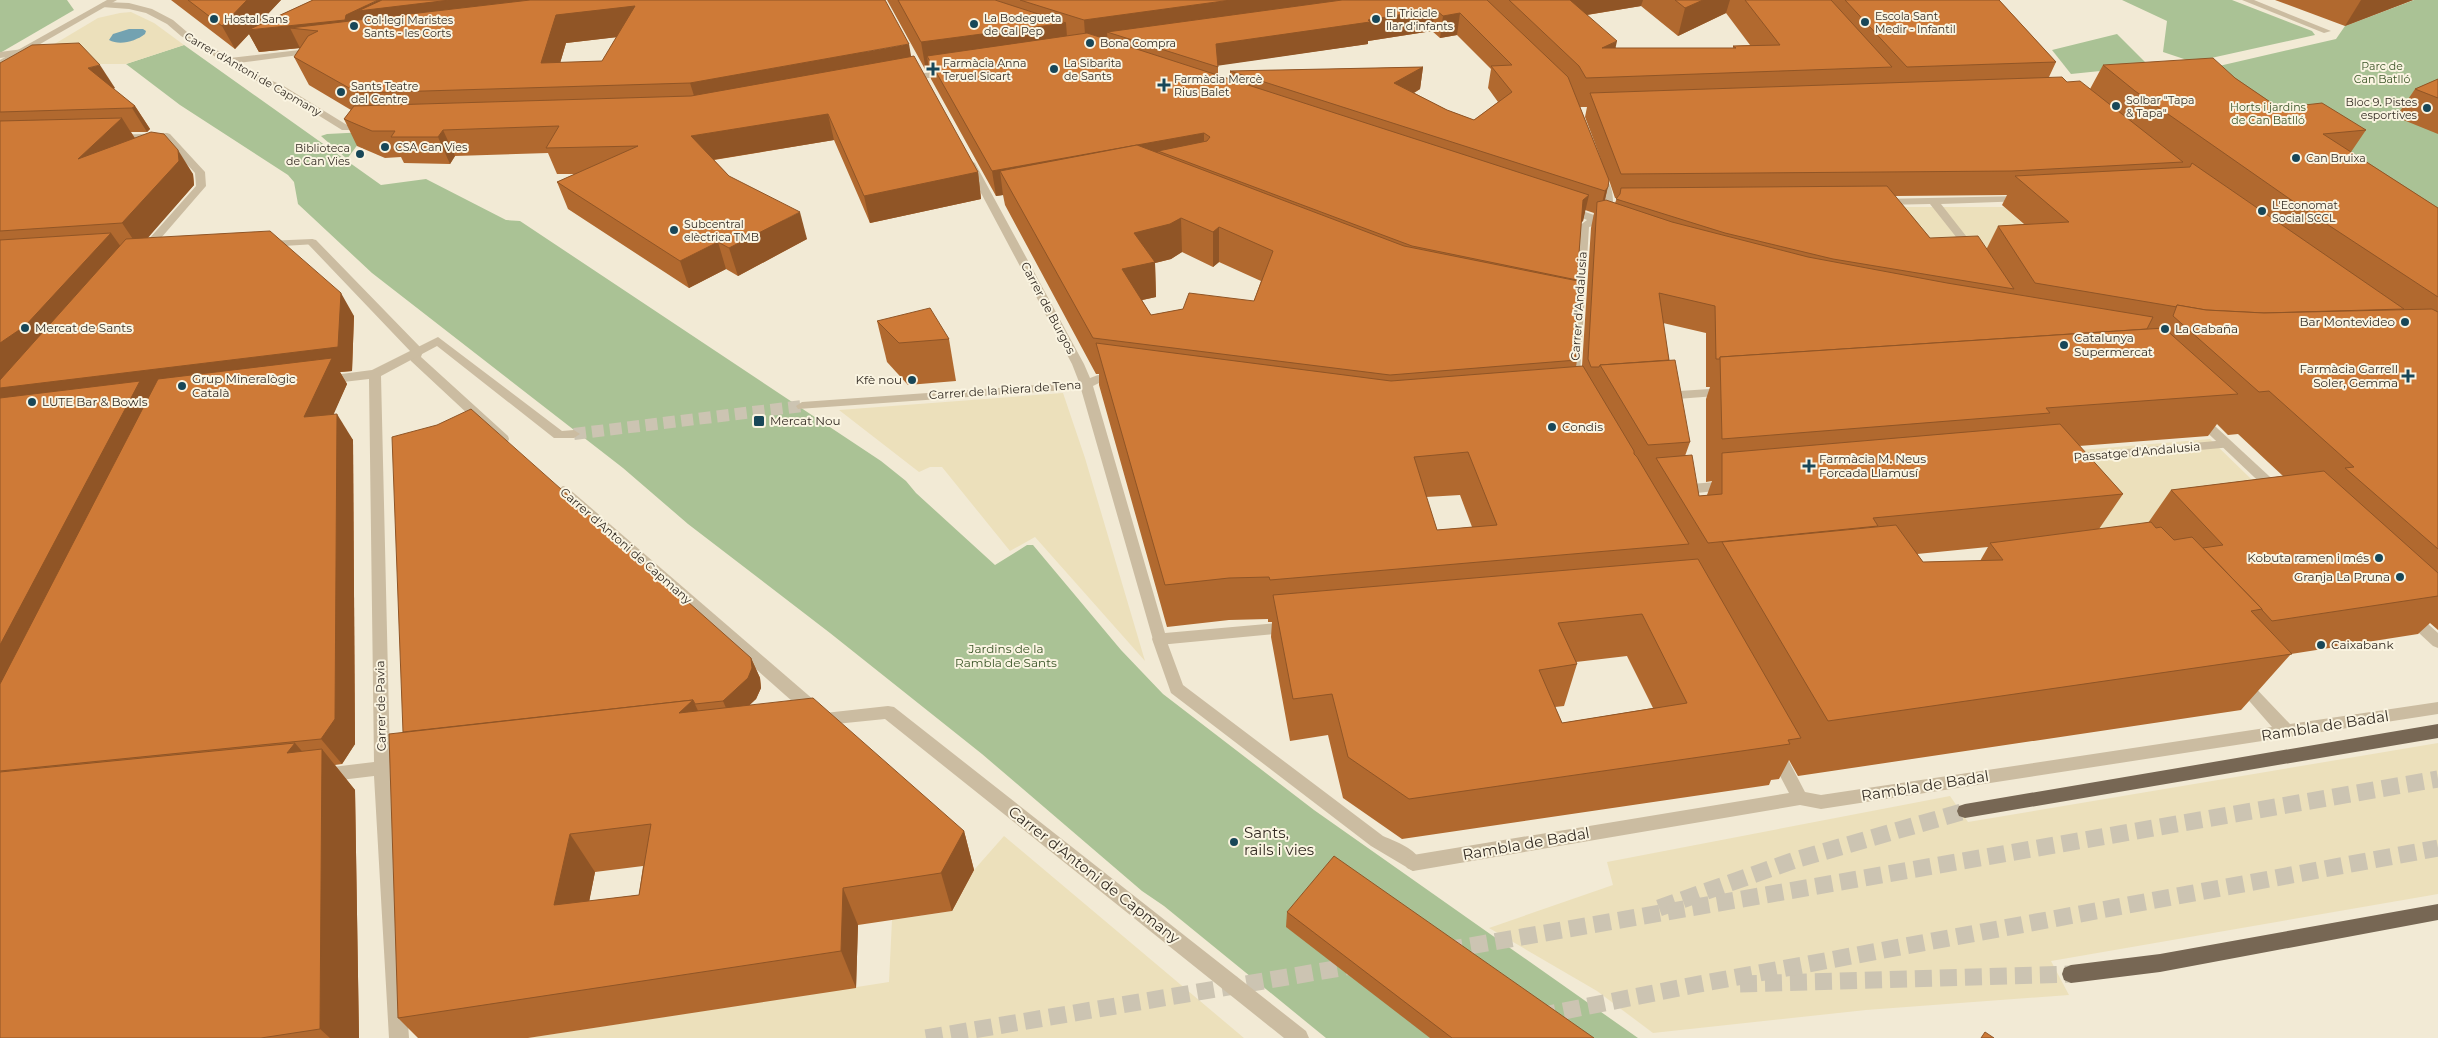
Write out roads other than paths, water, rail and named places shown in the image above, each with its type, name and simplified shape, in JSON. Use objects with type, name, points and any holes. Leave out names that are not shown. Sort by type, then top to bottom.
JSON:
[{"type":"main road","points":[[1965,811],[2438,730]]},
{"type":"main road","points":[[2071,974],[2160,962],[2438,912]]},
{"type":"street","points":[[1,60],[23,52],[102,2],[114,0]]},
{"type":"street","points":[[2246,0],[2327,30]]},
{"type":"street","name":"Carrer d'Antoni de Capmany","points":[[102,2],[149,11],[345,128],[375,127]]},
{"type":"street","points":[[230,61],[320,49]]},
{"type":"street","points":[[915,63],[931,92]]},
{"type":"street","points":[[900,80],[962,70]]},
{"type":"street","points":[[108,139],[167,136],[200,172],[201,186],[138,253]]},
{"type":"street","name":"Carrer de Burgos","points":[[964,152],[995,203],[1078,364],[1159,639]]},
{"type":"street","points":[[1596,167],[1614,203],[1602,221]]},
{"type":"street","points":[[1868,202],[2029,198]]},
{"type":"street","points":[[1933,201],[1981,263]]},
{"type":"street","points":[[1552,204],[1618,228]]},
{"type":"street","name":"Carrer d'Andalusia","points":[[1574,387],[1573,312],[1584,226],[1590,222],[1602,221]]},
{"type":"street","points":[[252,245],[312,242],[417,351]]},
{"type":"street","points":[[138,253],[163,250]]},
{"type":"street","points":[[311,382],[375,374],[438,341],[559,435],[574,434]]},
{"type":"street","points":[[417,351],[415,358],[516,450]]},
{"type":"street","name":"Carrer de Pavia","points":[[375,374],[382,768],[399,1038]]},
{"type":"street","name":"Carrer de la Riera de Tena","points":[[802,406],[1085,385],[1098,379],[1127,383]]},
{"type":"street","points":[[1650,397],[1740,392]]},
{"type":"street","points":[[2187,407],[2285,498]]},
{"type":"street","name":"Passatge d'Andalusia","points":[[2060,459],[2226,444]]},
{"type":"street","name":"Carrer d'Antoni de Capmany","points":[[552,482],[824,719],[888,712],[1299,1038]]},
{"type":"street","points":[[1670,491],[1738,486]]},
{"type":"street","points":[[2402,608],[2438,642]]},
{"type":"street","points":[[1159,639],[1306,626]]},
{"type":"street","name":"Rambla de Badal","points":[[1159,639],[1176,689],[1377,841],[1401,853],[1413,863],[1800,798],[1821,802],[2438,708]]},
{"type":"street","points":[[2234,674],[2287,732]]},
{"type":"street","points":[[804,721],[824,719]]},
{"type":"street","points":[[1770,742],[1800,798]]},
{"type":"street","points":[[310,777],[426,763]]},
{"type":"water","points":[[129,29],[143,29],[146,31],[145,34],[133,41],[118,43],[109,40],[113,34]]},
{"type":"tunnel","points":[[574,434],[802,406]]},
{"type":"tunnel","points":[[1446,950],[2438,779]]},
{"type":"tunnel","points":[[1659,908],[1795,860],[1965,811]]},
{"type":"tunnel","points":[[1539,1016],[1694,985],[2438,848]]},
{"type":"tunnel","points":[[926,1038],[1358,965]]},
{"type":"tunnel","points":[[1740,984],[2071,974]]},
{"type":"place","name":"Hostal Sans","points":[[214,19]]},
{"type":"place","name":"El Tricicle llar d'infants","points":[[1376,19]]},
{"type":"place","name":"Escola Sant Medir - Infantil","points":[[1865,22]]},
{"type":"place","name":"La Bodegueta de Cal Pep","points":[[974,24]]},
{"type":"place","name":"Col·legi Maristes Sants - les Corts","points":[[354,26]]},
{"type":"place","name":"Bona Compra","points":[[1090,43]]},
{"type":"place","name":"Farmàcia Anna Teruel Sicart","points":[[933,69]]},
{"type":"place","name":"La Sibarita de Sants","points":[[1054,69]]},
{"type":"place","name":"Farmàcia Mercè Rius Balet","points":[[1164,85]]},
{"type":"place","name":"Sants Teatre del Centre","points":[[341,92]]},
{"type":"place","name":"Solbar \"Tapa & Tapa\"","points":[[2116,106]]},
{"type":"place","name":"Bloc 9. Pistes esportives","points":[[2427,108]]},
{"type":"place","name":"CSA Can Vies","points":[[385,147]]},
{"type":"place","name":"Biblioteca de Can Vies","points":[[360,154]]},
{"type":"place","name":"Can Bruixa","points":[[2296,158]]},
{"type":"place","name":"L'Economat Social SCCL","points":[[2262,211]]},
{"type":"place","name":"Subcentral elèctrica TMB","points":[[674,230]]},
{"type":"place","name":"Bar Montevideo","points":[[2405,322]]},
{"type":"place","name":"Mercat de Sants","points":[[25,328]]},
{"type":"place","name":"La Cabaña","points":[[2165,329]]},
{"type":"place","name":"Catalunya Supermercat","points":[[2064,345]]},
{"type":"place","name":"Farmàcia Garrell Soler, Gemma","points":[[2408,376]]},
{"type":"place","name":"Kfè nou","points":[[912,380]]},
{"type":"place","name":"Grup Mineralògic Català","points":[[182,386]]},
{"type":"place","name":"LUTE Bar & Bowls","points":[[32,402]]},
{"type":"place","name":"Mercat Nou","points":[[759,421]]},
{"type":"place","name":"Condis","points":[[1552,427]]},
{"type":"place","name":"Farmàcia M. Neus Forcada Llamusí","points":[[1809,466]]},
{"type":"place","name":"Kobuta ramen i més","points":[[2379,558]]},
{"type":"place","name":"Granja La Pruna","points":[[2400,577]]},
{"type":"place","name":"Caixabank","points":[[2321,645]]},
{"type":"place","name":"Sants, rails i vies","points":[[1234,842]]},
{"type":"park label","name":"Parc de Can Batlló","points":[[2382,72]]},
{"type":"park label","name":"Horts i jardins de Can Batlló","points":[[2268,113]]},
{"type":"park label","name":"Jardins de la Rambla de Sants","points":[[1006,656]]}]
